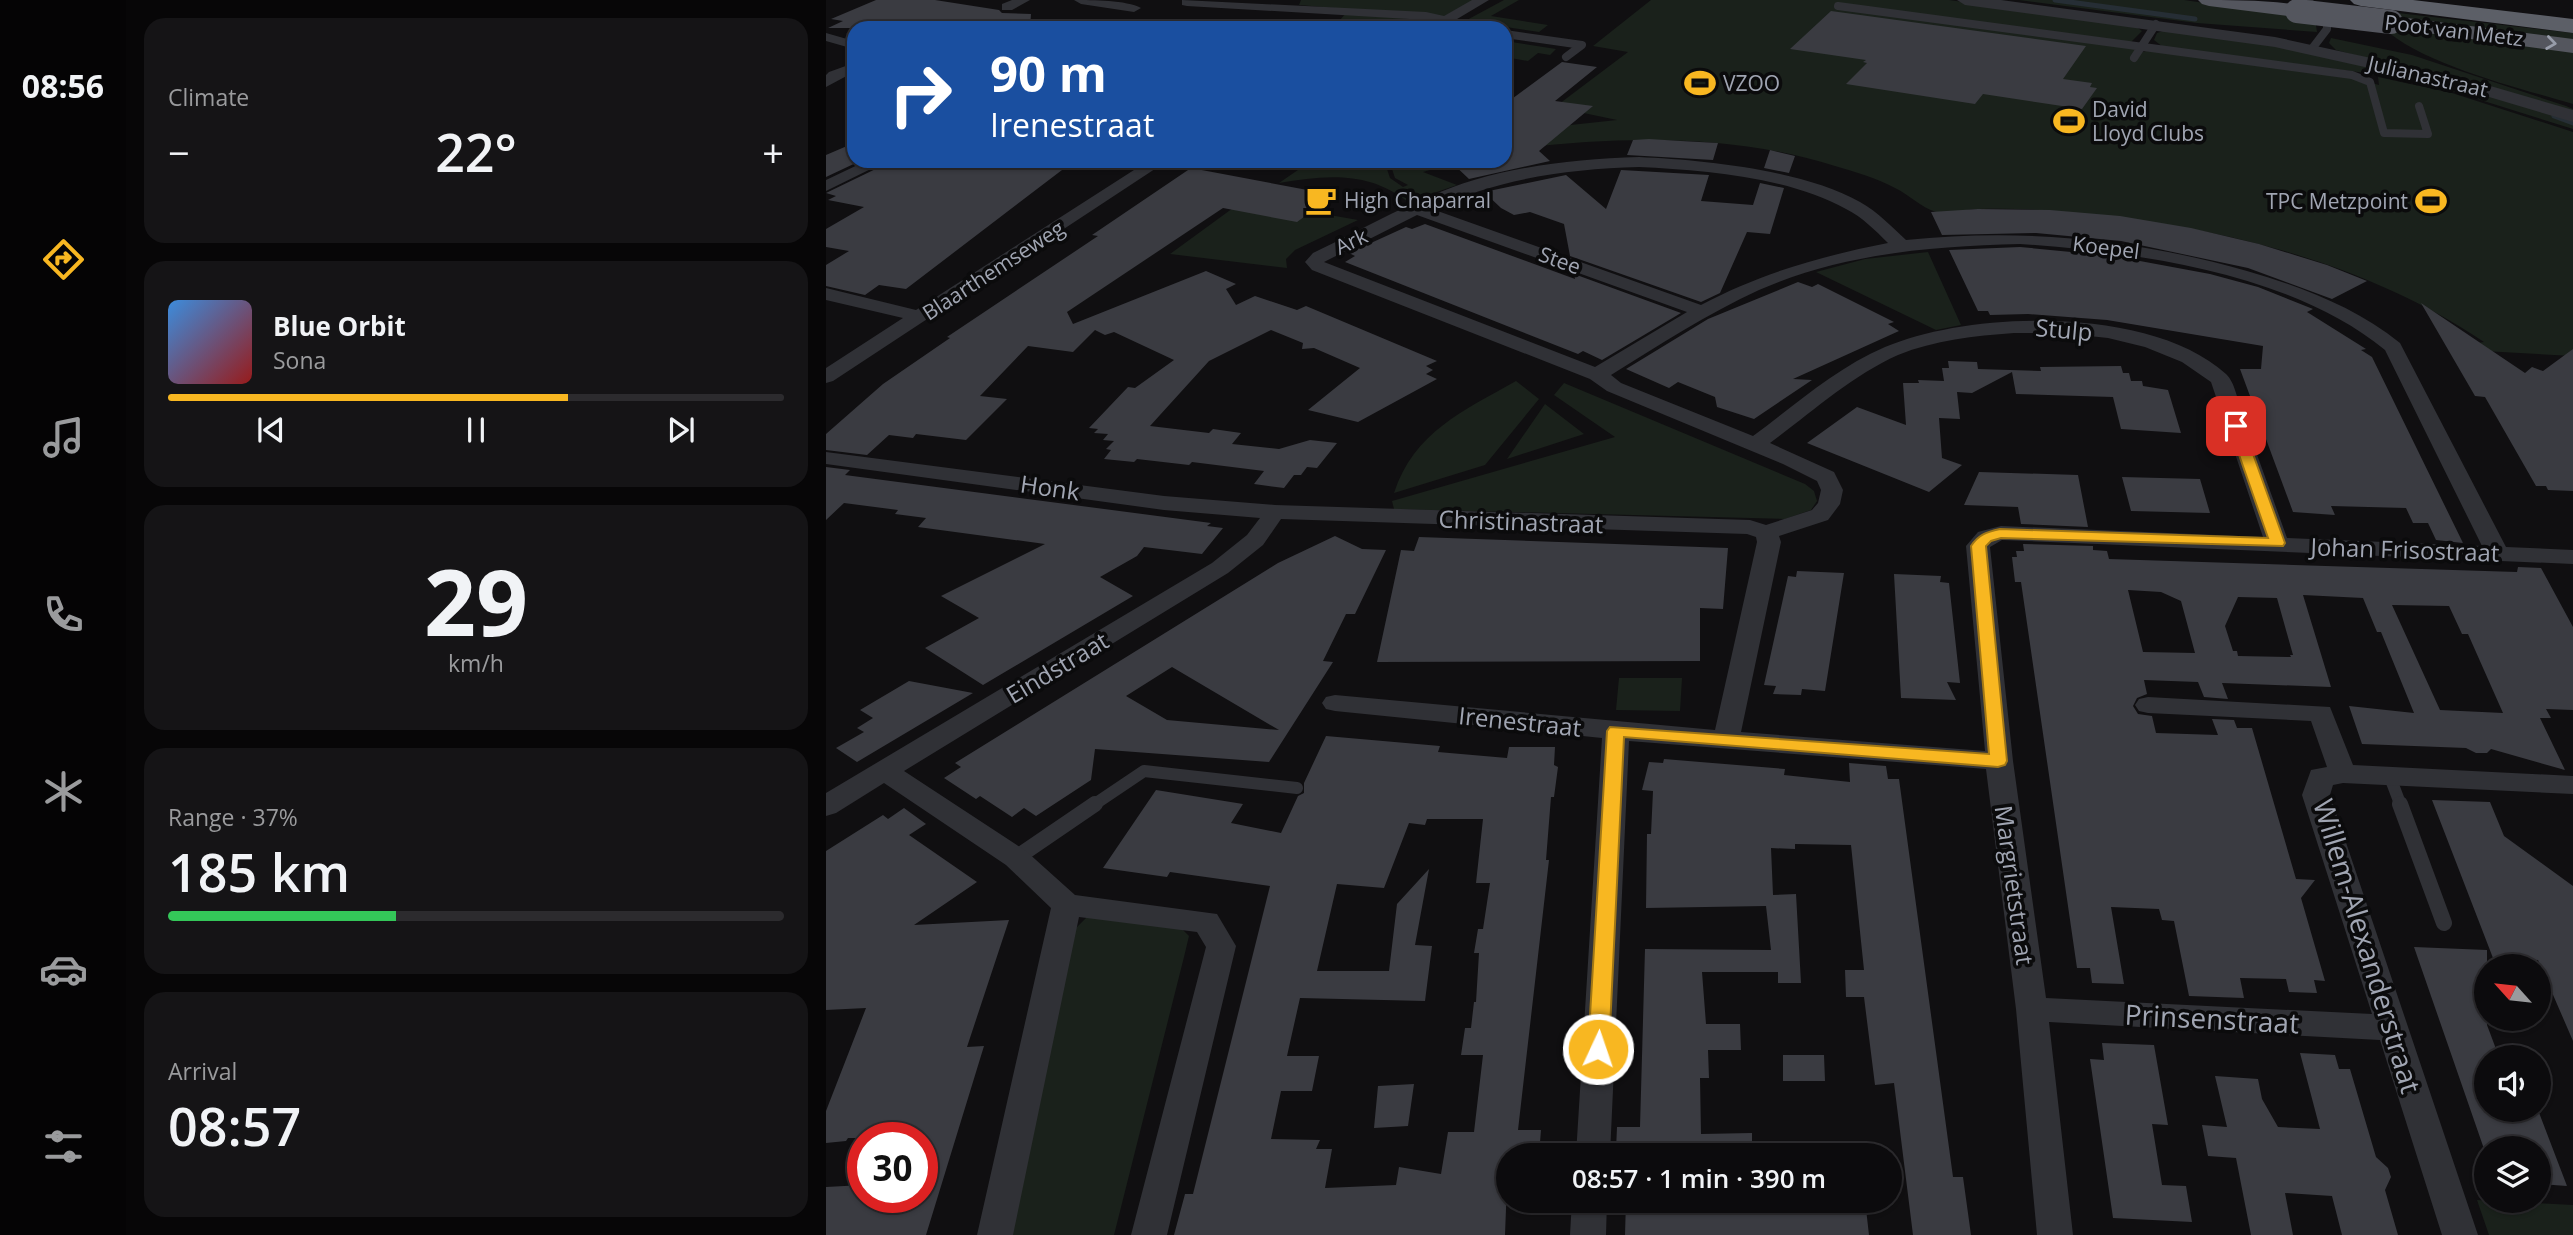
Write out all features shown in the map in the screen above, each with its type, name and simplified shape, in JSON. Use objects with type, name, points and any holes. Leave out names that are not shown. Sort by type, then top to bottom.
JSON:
[{"type":"highway","name":"Poot van Metz","points":[[2209,0],[2302,5],[2391,22],[2573,46]]},
{"type":"highway","name":"Poot van Metz","points":[[2448,0],[2573,15]]},
{"type":"highway","name":"Poot van Metz","points":[[2367,1],[2573,26]]},
{"type":"street","points":[[1007,7],[1023,0]]},
{"type":"street","points":[[1081,0],[1111,2],[1133,8]]},
{"type":"street","points":[[1190,0],[1187,2],[1245,3],[1412,15],[1446,20],[1482,0]]},
{"type":"street","name":"Julianastraat","points":[[1965,0],[2205,32],[2311,50],[2490,90],[2573,116]]},
{"type":"street","points":[[826,37],[847,42]]},
{"type":"street","points":[[826,83],[834,75],[847,70]]},
{"type":"street","name":"Ark","points":[[1829,504],[1832,490],[1826,477],[1755,444],[1614,387],[1597,375],[1318,266],[1314,262],[1319,257],[1419,210],[1480,184],[1548,170],[1649,163],[1704,166],[1781,180],[1853,205],[1876,221],[1903,247]]},
{"type":"street","points":[[826,186],[864,168]]},
{"type":"street","name":"Blaarthemseweg","points":[[826,377],[1148,168]]},
{"type":"street","name":"Stee","points":[[1419,210],[1701,311]]},
{"type":"street","name":"Koepel","points":[[1597,375],[1731,295],[1790,272],[1847,257],[1958,241],[2009,240],[2120,248],[2177,257],[2239,273],[2339,311],[2377,333],[2393,347],[2497,552]]},
{"type":"street","points":[[826,294],[921,317]]},
{"type":"street","name":"Stulp","points":[[1755,444],[1874,360],[1915,342],[1965,330],[2001,326],[2041,325],[2102,332],[2160,347],[2199,363],[2220,379],[2277,543]]},
{"type":"street","name":"Honk","points":[[826,458],[1164,503],[1275,512]]},
{"type":"street","name":"Christinastraat","points":[[1275,512],[1750,527],[1766,533],[1820,515],[1829,504]]},
{"type":"street","name":"Eindstraat","points":[[826,806],[1220,568],[1255,540],[1275,512]]},
{"type":"street","points":[[1726,740],[1769,542],[1766,533]]},
{"type":"street","name":"Johan Frisostraat","points":[[1986,537],[2000,533],[2573,557]]},
{"type":"street","name":"Margrietstraat","points":[[1986,537],[1978,546],[1978,551],[1998,761],[2032,1009],[2055,1235]]},
{"type":"street","name":"Irenestraat","points":[[1335,702],[1616,731],[1998,761]]},
{"type":"street","points":[[2148,705],[2321,713],[2343,774]]},
{"type":"street","points":[[1593,1143],[1616,731]]},
{"type":"street","points":[[885,771],[1016,858],[1067,905],[1206,922],[1221,946],[1149,1235]]},
{"type":"street","name":"Willem-Alexanderstraat","points":[[2460,1235],[2316,795],[2321,777],[2343,774],[2573,785]]},
{"type":"street","points":[[995,1235],[1067,905]]},
{"type":"street","name":"Prinsenstraat","points":[[2032,1009],[2392,1028]]},
{"type":"street","points":[[1588,1235],[1589,1213]]},
{"type":"lane","points":[[2302,5],[2327,24],[2324,35],[2311,50]]},
{"type":"lane","points":[[1838,6],[2358,76],[2367,80],[2373,89],[2384,133],[2428,134],[2419,106]]},
{"type":"lane","points":[[2134,58],[2155,25]]},
{"type":"lane","points":[[1512,35],[1582,45],[1566,57]]},
{"type":"lane","points":[[1016,858],[1144,771],[1297,788]]},
{"type":"lane","points":[[2390,777],[2444,923]]},
{"type":"shaded area","points":[[1301,0],[1474,0],[1443,17],[1299,5]]},
{"type":"shaded area","points":[[1504,0],[1519,0],[1491,16],[1548,25],[1539,32],[1512,28],[1512,21],[1465,21]]},
{"type":"shaded area","points":[[1651,0],[1949,0],[2135,26],[2142,31],[2131,42],[2144,52],[2149,49],[2341,75],[2379,85],[2378,77],[2452,93],[2573,132],[2573,356],[2466,350],[2463,345],[2484,342],[2387,288],[2282,250],[2173,226],[2031,209],[1936,212],[1888,184],[1858,173],[1796,156],[1718,143],[1679,140],[1599,141],[1520,148],[1512,139],[1512,131],[1617,120],[1555,107],[1628,52],[1593,46]]},
{"type":"shaded area","points":[[2019,0],[2184,0],[2315,19],[2317,32],[2197,23]]},
{"type":"shaded area","points":[[1346,13],[1436,21],[1355,21],[1340,20]]},
{"type":"shaded area","points":[[2398,13],[2573,33],[2573,40],[2392,16]]},
{"type":"shaded area","points":[[2382,27],[2573,51],[2573,104],[2446,64],[2400,41]]},
{"type":"shaded area","points":[[2166,30],[2287,48],[2431,79],[2573,120],[2573,129],[2455,92],[2366,73],[2163,47],[2154,40],[2157,33]]},
{"type":"shaded area","points":[[2331,38],[2412,55],[2566,106],[2573,109],[2573,112],[2336,50],[2329,43]]},
{"type":"shaded area","points":[[1512,42],[1556,49],[1550,55],[1538,53],[1528,61],[1512,58]]},
{"type":"shaded area","points":[[1301,168],[1388,168],[1390,178],[1403,187],[1408,185],[1395,178],[1393,168],[1437,168],[1423,172],[1457,185],[1408,202],[1393,192],[1362,180],[1330,177],[1279,183]]},
{"type":"shaded area","points":[[1244,200],[1358,220],[1295,250],[1286,259],[1287,268],[1170,254]]},
{"type":"shaded area","points":[[1928,252],[1961,325],[1936,330],[1816,272],[1865,259]]},
{"type":"shaded area","points":[[1516,381],[1539,399],[1485,465],[1394,493],[1414,454],[1427,439],[1459,414]]},
{"type":"shaded area","points":[[1564,383],[1805,484],[1814,491],[1817,501],[1811,510],[1785,519],[1394,509],[1392,501],[1615,437],[1554,395]]},
{"type":"shaded area","points":[[1545,404],[1584,434],[1507,459]]},
{"type":"shaded area","points":[[1619,678],[1682,678],[1680,711],[1616,710]]},
{"type":"shaded area","points":[[1087,917],[1181,928],[1189,936],[1114,1235],[1012,1235],[1074,930]]},
{"type":"shaded area","points":[[2551,1204],[2573,1205],[2573,1235],[2489,1235],[2481,1213],[2551,1213]]},
{"type":"building","points":[[876,0],[935,0],[999,10],[1002,13],[1031,14],[1030,21],[847,21],[847,28],[828,28],[843,21],[831,19]]},
{"type":"building","points":[[1831,11],[2086,46],[2063,79],[2092,83],[2090,87],[2097,88],[2082,109],[1983,94],[1975,104],[1846,84],[1867,63],[1863,62],[1866,60],[1790,49]]},
{"type":"building","points":[[1562,62],[1597,67],[1555,101],[1593,106],[1539,151],[1550,161],[1469,179],[1457,168],[1512,168],[1512,99]]},
{"type":"building","points":[[1633,140],[1718,143],[1713,160],[1627,155]]},
{"type":"building","points":[[847,146],[847,167],[826,177],[826,155]]},
{"type":"building","points":[[1770,150],[1795,156],[1789,173],[1764,168]]},
{"type":"building","points":[[878,168],[1062,170],[906,289],[879,285],[865,295],[826,286],[826,265],[849,251],[826,247],[826,229],[864,207],[828,200],[836,196],[826,193]]},
{"type":"building","points":[[1191,168],[1334,195],[1297,222],[1223,208],[1067,312],[1073,324],[1206,271],[1236,284],[1226,289],[1236,305],[1255,296],[1297,310],[1306,306],[1437,361],[1426,366],[1433,370],[1426,374],[1437,379],[1358,422],[1308,410],[1360,368],[1314,348],[1302,349],[1303,343],[1271,330],[1209,361],[1150,426],[1209,433],[1213,429],[1241,433],[1232,444],[1279,449],[1310,440],[1337,443],[1317,468],[1307,467],[1301,475],[1294,475],[1284,488],[1254,484],[1264,471],[1192,462],[1189,465],[1137,459],[1134,462],[1104,459],[1111,450],[1106,449],[1114,441],[1103,440],[1108,434],[1094,433],[1098,429],[1089,428],[1128,387],[1135,388],[1174,360],[1114,332],[1105,335],[1095,330],[1073,352],[1028,346],[980,396],[1007,399],[966,440],[916,434],[913,438],[889,435],[867,455],[826,450],[826,434],[883,384],[950,338],[947,337],[1098,236],[1092,235]]},
{"type":"building","points":[[1621,170],[1709,175],[1701,201],[1753,205],[1760,183],[1784,188],[1770,234],[1747,232],[1720,293],[1701,302],[1570,256],[1564,224],[1530,212],[1514,215],[1501,208],[1484,192],[1566,175],[1606,209]]},
{"type":"building","points":[[1978,209],[2050,210],[2120,216],[2191,228],[2259,244],[2327,265],[2367,281],[2332,299],[2248,268],[2121,241],[2036,233],[1942,235],[1931,212]]},
{"type":"building","points":[[1425,224],[1575,279],[1574,274],[1681,313],[1602,360],[1583,351],[1578,354],[1345,262],[1355,256],[1349,253],[1406,227],[1412,229]]},
{"type":"building","points":[[2020,247],[2113,256],[2210,274],[2258,287],[2313,309],[2307,312],[2366,349],[2361,350],[2372,357],[2463,543],[2436,540],[2428,523],[2413,523],[2406,508],[2331,506],[2335,515],[2293,512],[2240,369],[2261,369],[2263,346],[2107,320],[2028,314],[1990,315],[1988,311],[1978,311],[1949,250]]},
{"type":"building","points":[[1798,282],[1812,287],[1818,284],[1894,322],[1888,324],[1899,331],[1793,379],[1812,380],[1754,419],[1717,407],[1715,397],[1678,382],[1669,388],[1626,369],[1708,319]]},
{"type":"building","points":[[2421,303],[2525,373],[2532,367],[2543,371],[2573,349],[2573,491],[2548,490],[2546,486],[2536,486],[2485,397],[2475,396]]},
{"type":"building","points":[[1948,361],[1977,362],[1978,369],[2041,371],[2040,367],[2121,366],[2123,373],[2129,373],[2131,381],[2142,381],[2143,386],[2168,390],[2181,433],[2121,429],[2113,397],[2016,394],[2012,372],[1972,393],[1957,392],[1960,419],[1939,418],[1942,458],[1962,465],[1929,492],[1807,443],[1857,407],[1906,425],[1903,383],[1919,383],[1918,380],[1944,381],[1942,368],[1949,368]]},
{"type":"building","points":[[826,467],[850,470],[845,475],[1211,523],[1207,526],[1223,528],[1202,554],[1144,547],[1137,556],[1100,577],[1133,596],[983,685],[925,648],[979,618],[941,596],[1045,544],[918,527],[926,518],[895,514],[898,510],[844,503],[826,520]]},
{"type":"building","points":[[1979,472],[2078,475],[2088,527],[2021,524],[2018,507],[1964,505]]},
{"type":"building","points":[[2122,477],[2200,479],[2210,513],[2131,511]]},
{"type":"building","points":[[1335,536],[1362,549],[1386,550],[1355,614],[1346,614],[1323,661],[1333,662],[1269,762],[1095,749],[1091,780],[1036,816],[1024,808],[1012,817],[980,796],[976,799],[944,778],[961,767],[955,763],[1278,563]],"holes":[[[1172,667],[1279,730],[1167,720],[1126,696]]]},
{"type":"building","points":[[1419,537],[1728,548],[1723,609],[1700,608],[1700,661],[1377,662],[1401,550],[1414,551]]},
{"type":"building","points":[[2023,544],[2093,546],[2093,550],[2107,551],[2109,559],[2517,572],[2518,567],[2541,568],[2573,627],[2573,710],[2546,709],[2551,718],[2540,718],[2565,770],[2491,749],[2487,753],[2476,753],[2466,748],[2362,744],[2349,706],[2414,713],[2381,632],[2377,632],[2363,598],[2303,595],[2331,687],[2222,683],[2228,699],[2204,697],[2198,682],[2144,680],[2147,694],[2137,698],[2133,706],[2138,714],[2152,716],[2156,733],[2218,735],[2212,719],[2234,720],[2237,728],[2252,728],[2296,879],[2315,880],[2301,898],[2325,981],[2314,980],[2317,993],[2289,992],[2286,979],[2240,978],[2244,998],[2189,996],[2174,921],[2162,920],[2159,909],[2111,907],[2124,984],[2092,983],[2090,968],[2077,968],[2021,582],[2015,582],[2012,557],[2017,557],[2016,551],[2024,551]],"holes":[[[2128,590],[2161,592],[2181,601],[2195,653],[2143,652]],[[2238,597],[2277,598],[2293,655],[2238,656],[2237,651],[2233,651],[2225,626]],[[2392,605],[2449,606],[2462,634],[2468,634],[2503,713],[2440,710]]]},
{"type":"building","points":[[1797,571],[1844,573],[1825,691],[1802,689],[1801,695],[1773,694],[1776,686],[1764,685],[1788,576],[1796,577]]},
{"type":"building","points":[[1894,574],[1941,576],[1940,582],[1949,583],[1960,683],[1947,682],[1956,700],[1901,698]]},
{"type":"building","points":[[909,681],[973,693],[857,762],[836,748],[864,732],[857,728],[873,718],[860,710]]},
{"type":"building","points":[[1326,736],[1440,746],[1438,752],[1507,758],[1509,747],[1555,747],[1554,765],[1558,767],[1554,797],[1551,797],[1546,860],[1549,860],[1518,1130],[1541,1130],[1540,1143],[1496,1143],[1496,1213],[1506,1213],[1505,1235],[1174,1235],[1185,1194],[1193,1194],[1270,886],[1170,872],[1167,877],[1103,868],[1156,790],[1243,804],[1231,823],[1281,833],[1298,796],[1304,793],[1304,783]],"holes":[[[1427,819],[1483,819],[1476,883],[1490,883],[1483,929],[1478,929],[1474,953],[1479,953],[1476,1002],[1471,1028],[1465,1028],[1461,1055],[1483,1055],[1474,1132],[1448,1132],[1441,1174],[1399,1167],[1396,1185],[1325,1188],[1332,1149],[1316,1149],[1320,1140],[1271,1139],[1281,1091],[1312,1091],[1319,1056],[1287,1056],[1300,998],[1425,1001],[1432,946],[1415,945],[1429,869],[1397,904],[1389,971],[1317,971],[1337,884],[1384,888],[1409,823],[1425,825]]]},
{"type":"building","points":[[1664,759],[1785,769],[1784,775],[1850,782],[1849,763],[1886,766],[1888,779],[1899,779],[1953,1177],[1963,1177],[1971,1235],[1913,1235],[1894,1083],[1875,1085],[1864,997],[1846,997],[1845,970],[1864,970],[1851,845],[1795,844],[1795,849],[1771,848],[1773,895],[1796,894],[1801,983],[1778,983],[1778,972],[1702,972],[1706,1024],[1740,1024],[1741,1050],[1708,1050],[1709,1078],[1700,1078],[1701,1134],[1752,1133],[1752,1143],[1616,1143],[1617,1127],[1640,1127],[1645,949],[1771,950],[1766,906],[1646,908],[1647,834],[1651,834],[1653,791],[1642,790],[1649,762],[1663,763]]},
{"type":"building","points":[[2432,800],[2490,802],[2504,836],[2573,886],[2573,1041],[2552,992],[2552,954],[2491,954]]},
{"type":"building","points":[[904,808],[926,824],[909,835],[977,882],[914,925],[1009,920],[967,1047],[984,1046],[938,1196],[938,1122],[847,1122],[846,1141],[826,1143],[826,1111],[866,1008],[826,1010],[826,851],[883,815],[888,819]]},
{"type":"building","points":[[2414,947],[2487,950],[2487,954],[2474,954],[2474,1031],[2489,1031],[2494,1045],[2474,1045],[2474,1119]]},
{"type":"building","points":[[2102,1043],[2154,1045],[2168,1125],[2152,1124],[2162,1185],[2186,1186],[2192,1222],[2113,1218],[2090,1059],[2104,1060]]},
{"type":"building","points":[[2300,1053],[2335,1055],[2339,1069],[2350,1069],[2376,1157],[2388,1168],[2391,1177],[2385,1190],[2398,1235],[2342,1235],[2332,1196],[2285,1193],[2293,1235],[2251,1235],[2236,1158],[2208,1156],[2202,1125],[2227,1127],[2215,1076],[2258,1079],[2262,1099],[2278,1127],[2320,1129]]},
{"type":"building","points":[[1783,1055],[1824,1055],[1825,1081],[1783,1081]]},
{"type":"building","points":[[1414,1084],[1408,1126],[1374,1128],[1378,1086]]},
{"type":"building","points":[[2475,1122],[2543,1122],[2548,1136],[2480,1136]]},
{"type":"building","points":[[2551,1144],[2567,1186],[2551,1185]]},
{"type":"building","points":[[847,1186],[847,1213],[933,1213],[926,1235],[826,1235],[826,1187]]},
{"type":"building","points":[[1626,1213],[1866,1213],[1869,1235],[1625,1235]]},
{"type":"waterway","points":[[2055,0],[2195,19]]},
{"type":"waterway","points":[[2554,116],[2573,123]]},
{"type":"place","name":"VZOO","points":[[1700,83]]},
{"type":"place","name":"David Lloyd Clubs","points":[[2069,121]]},
{"type":"place","name":"High Chaparral","points":[[1321,200]]},
{"type":"place","name":"TPC Metzpoint","points":[[2431,201]]},
{"type":"route","points":[[1598,1049],[1616,731],[1998,761],[1978,546],[1986,537],[2000,533],[2277,543],[2236,426]]}]
